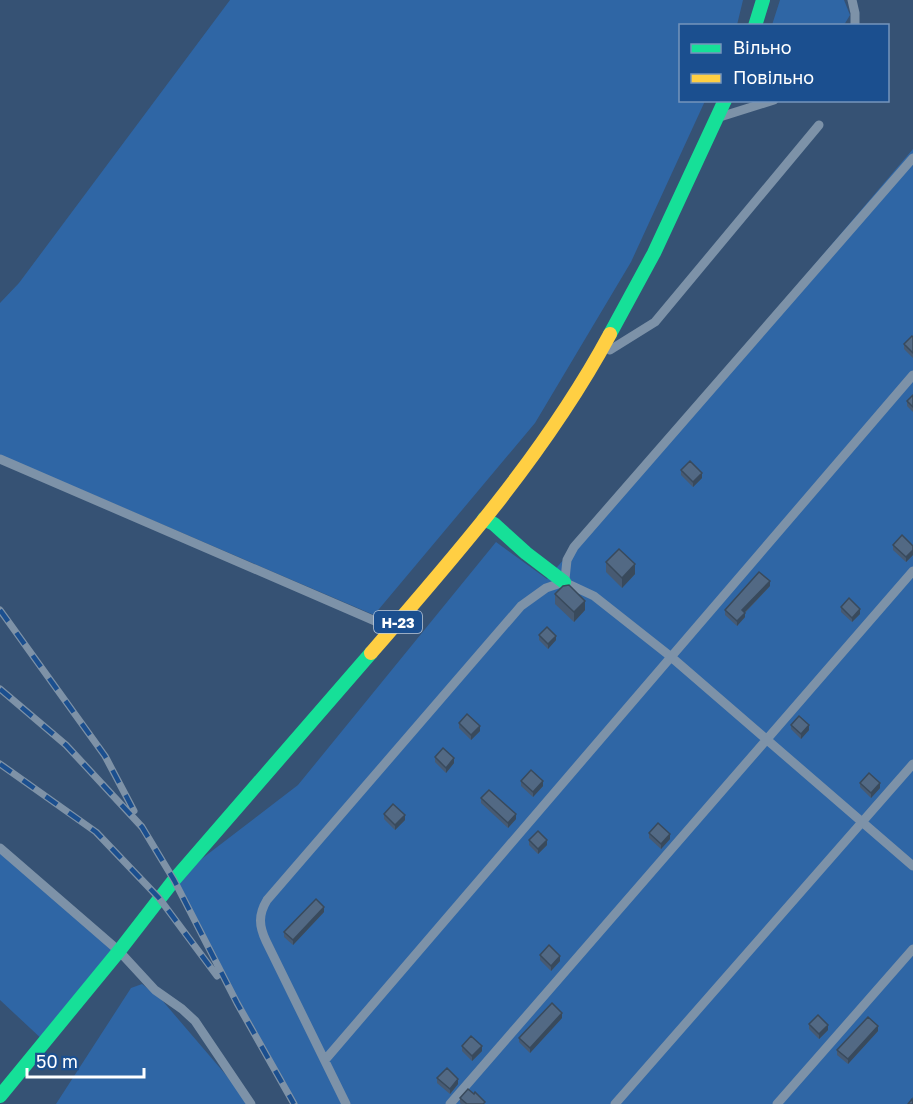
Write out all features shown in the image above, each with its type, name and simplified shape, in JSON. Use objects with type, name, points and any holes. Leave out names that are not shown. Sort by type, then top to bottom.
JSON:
[{"type":"main road","points":[[755,24],[763,0]]},
{"type":"main road","name":"Н-23","points":[[0,1096],[174,880],[484,519],[564,411],[597,358],[654,253],[724,102]]},
{"type":"main road","points":[[484,519],[494,524],[550,573],[564,582]]},
{"type":"lane","points":[[852,0],[855,24]]},
{"type":"lane","points":[[718,118],[768,102]]},
{"type":"lane","points":[[597,358],[655,322],[819,125]]},
{"type":"lane","points":[[564,582],[567,560],[574,547],[913,158]]},
{"type":"lane","points":[[325,1060],[913,375]]},
{"type":"lane","points":[[0,459],[392,628]]},
{"type":"lane","points":[[450,1104],[913,572]]},
{"type":"lane","points":[[346,1104],[260,928],[262,907],[521,606],[546,588],[564,582],[594,596],[670,656],[913,866]]},
{"type":"lane","points":[[615,1104],[913,764]]},
{"type":"lane","points":[[0,848],[118,951],[155,990],[183,1009],[195,1021],[251,1104]]},
{"type":"lane","points":[[777,1104],[913,949]]},
{"type":"shaded area","points":[[230,0],[743,0],[737,24],[679,24],[679,102],[705,102],[631,262],[535,423],[374,615],[0,455],[0,303],[19,283]]},
{"type":"shaded area","points":[[780,0],[844,0],[850,15],[845,24],[772,24]]},
{"type":"shaded area","points":[[913,149],[913,1104],[294,1104],[237,1003],[174,880],[298,785],[496,542],[547,579]]},
{"type":"shaded area","points":[[0,848],[119,951],[45,1042],[0,1000]]},
{"type":"shaded area","points":[[142,984],[161,999],[238,1089],[246,1104],[56,1104],[131,988]]},
{"type":"building","points":[[913,337],[913,353],[904,344]]},
{"type":"building","points":[[913,395],[913,407],[907,401]]},
{"type":"building","points":[[690,461],[702,473],[693,482],[681,470]]},
{"type":"building","points":[[902,535],[913,546],[913,550],[906,557],[893,545]]},
{"type":"building","points":[[619,549],[635,564],[622,578],[606,562]]},
{"type":"building","points":[[759,572],[770,581],[742,610],[745,613],[737,621],[725,610]]},
{"type":"building","points":[[569,585],[585,601],[574,612],[555,594],[563,586]]},
{"type":"building","points":[[849,598],[860,609],[852,618],[841,607]]},
{"type":"building","points":[[547,627],[556,636],[548,644],[539,635]]},
{"type":"building","points":[[467,714],[480,726],[471,735],[459,723]]},
{"type":"building","points":[[799,716],[809,725],[801,734],[791,725]]},
{"type":"building","points":[[443,748],[454,758],[446,768],[435,757]]},
{"type":"building","points":[[531,770],[543,781],[533,792],[521,781]]},
{"type":"building","points":[[869,773],[880,783],[871,793],[860,783]]},
{"type":"building","points":[[489,790],[516,814],[508,823],[481,798]]},
{"type":"building","points":[[393,804],[405,815],[395,825],[384,814]]},
{"type":"building","points":[[658,823],[670,834],[661,844],[649,833]]},
{"type":"building","points":[[538,831],[547,840],[538,849],[529,840]]},
{"type":"building","points":[[316,899],[324,907],[293,940],[284,932]]},
{"type":"building","points":[[549,945],[560,956],[551,966],[540,955]]},
{"type":"building","points":[[552,1003],[562,1013],[530,1048],[519,1038]]},
{"type":"building","points":[[818,1015],[828,1025],[819,1034],[809,1024]]},
{"type":"building","points":[[868,1017],[878,1026],[848,1059],[837,1050]]},
{"type":"building","points":[[471,1036],[482,1046],[472,1056],[462,1046]]},
{"type":"building","points":[[447,1068],[458,1079],[450,1089],[437,1078]]},
{"type":"building","points":[[468,1089],[474,1094],[475,1092],[485,1102],[467,1104],[460,1098]]},
{"type":"railway","points":[[0,610],[105,756],[134,811]]},
{"type":"railway","points":[[0,689],[66,745],[142,827],[174,880],[237,1003],[294,1104]]},
{"type":"railway","points":[[0,764],[96,832],[159,898],[217,976]]},
{"type":"traffic: fast","points":[[756,24],[763,0]]},
{"type":"traffic: fast","points":[[610,334],[654,253],[724,102]]},
{"type":"traffic: fast","points":[[484,519],[494,524],[526,553],[564,582]]},
{"type":"traffic: fast","points":[[0,1096],[174,880],[371,653]]},
{"type":"traffic: slow","points":[[371,653],[468,539],[530,460],[585,377],[610,334]]}]
